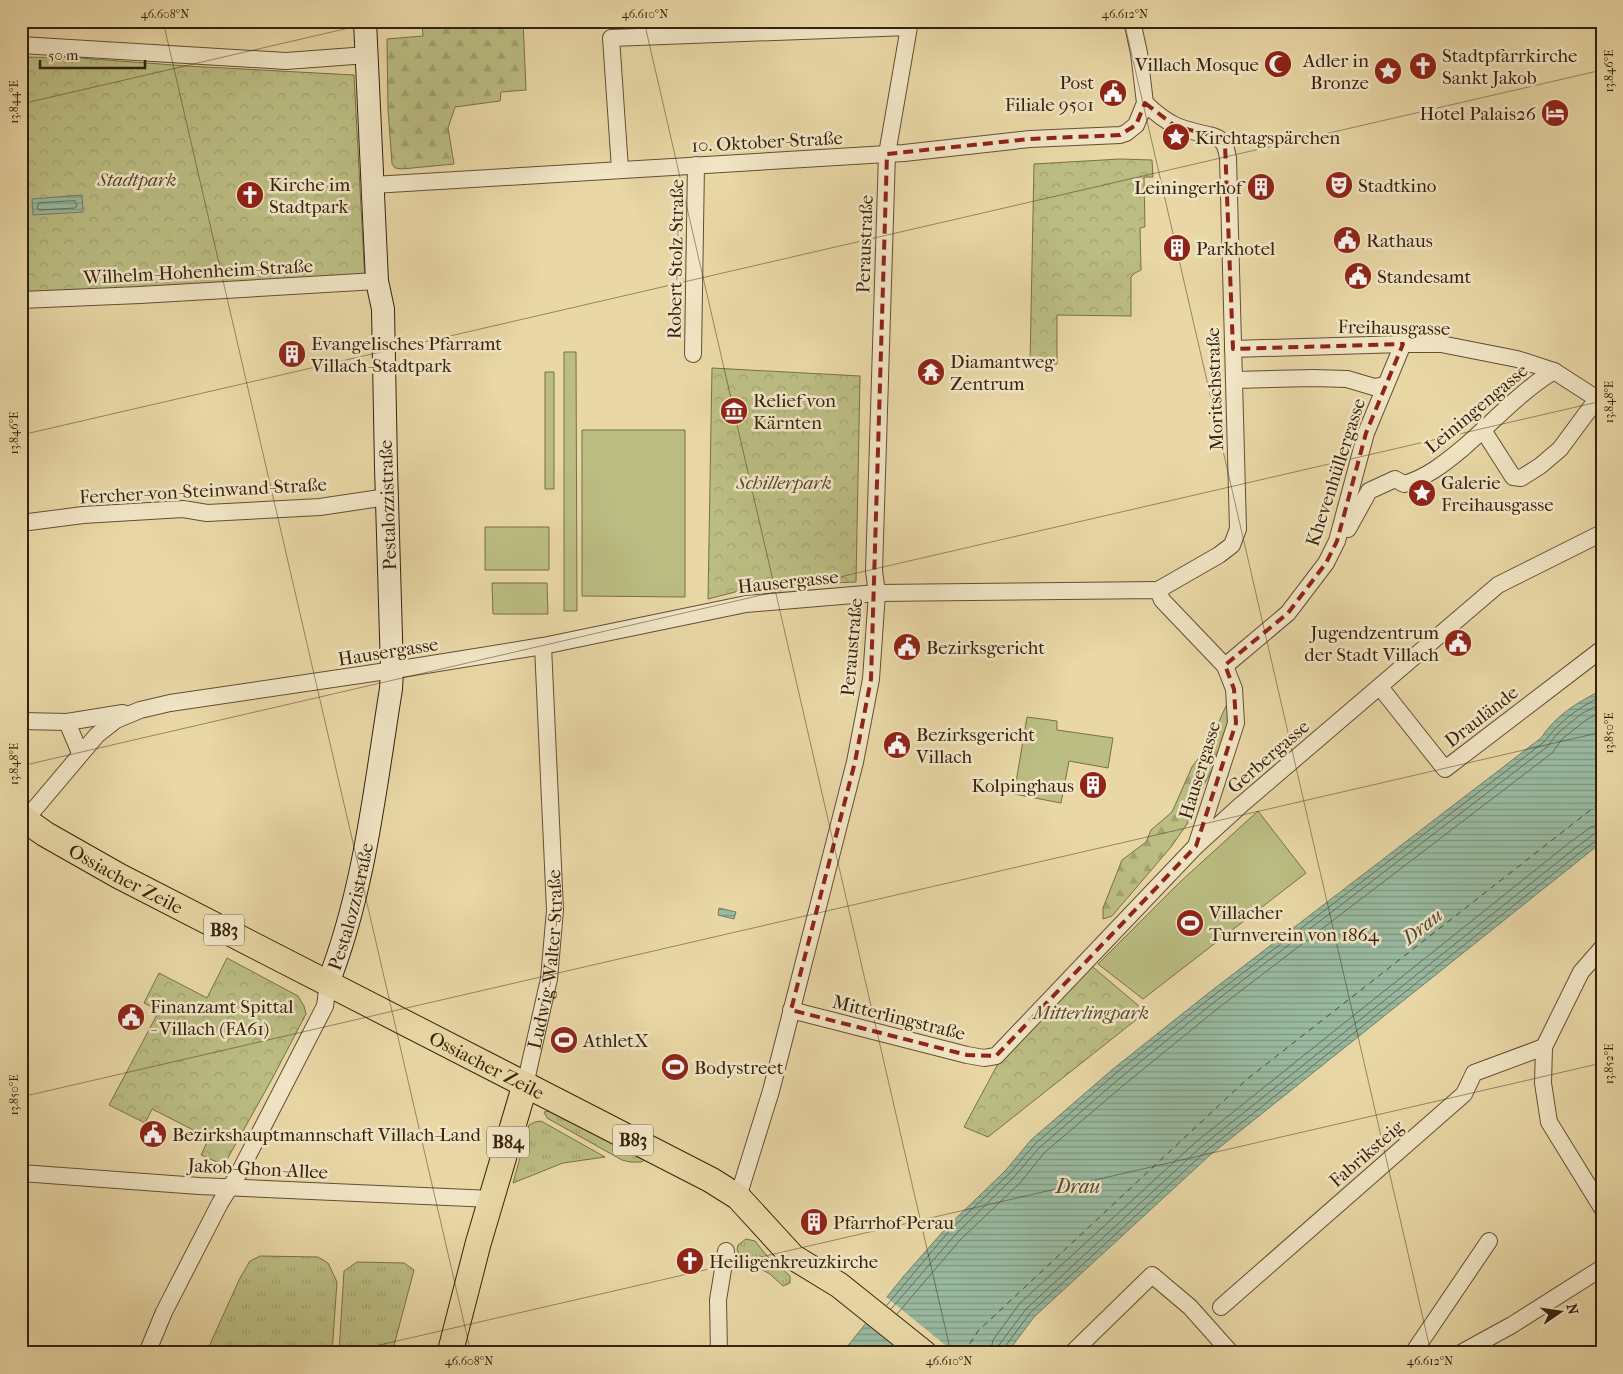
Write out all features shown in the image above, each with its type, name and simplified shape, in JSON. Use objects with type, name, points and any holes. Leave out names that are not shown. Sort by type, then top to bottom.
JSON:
[{"type":"main road","name":"Pestalozzistraße","points":[[328,983],[336,964],[355,898],[364,855],[391,689],[392,670],[383,309],[377,281],[365,21]]},
{"type":"main road","name":"Ossiacher Zeile","points":[[23,821],[119,876],[711,1180],[738,1197],[793,1257],[839,1285],[924,1353]]},
{"type":"main road","name":"Ludwig-Walter-Straße","points":[[450,1353],[471,1270],[526,1085]]},
{"type":"street","points":[[1132,21],[1139,53],[1145,103]]},
{"type":"street","name":"Peraustraße","points":[[620,169],[611,38],[908,27],[887,154],[874,571],[877,593],[871,679],[855,762],[771,1092],[738,1197]]},
{"type":"street","points":[[21,45],[286,61],[367,55]]},
{"type":"street","name":"Moritschstraße","points":[[1145,103],[1175,126],[1219,138],[1225,144],[1228,158],[1235,380],[1238,529],[1232,545],[1219,555],[1158,590]]},
{"type":"street","name":"10. Oktober-Straße","points":[[373,185],[887,154],[1030,139],[1120,135],[1136,125],[1145,103]]},
{"type":"street","name":"Robert-Stolz-Straße","points":[[694,354],[696,165]]},
{"type":"street","name":"Wilhelm-Hohenheim-Straße","points":[[21,300],[377,281]]},
{"type":"street","name":"Khevenhüllergasse","points":[[1225,666],[1288,613],[1326,563],[1337,541],[1366,433],[1403,344]]},
{"type":"street","name":"Freihausgasse","points":[[1234,349],[1442,344],[1517,359],[1554,371],[1599,401]]},
{"type":"street","name":"Leiningengasse","points":[[1337,541],[1346,532],[1369,491],[1395,479],[1404,484],[1415,481],[1446,462],[1536,381],[1554,371]]},
{"type":"street","points":[[1235,380],[1347,379],[1374,387],[1385,385]]},
{"type":"street","points":[[1483,430],[1513,477],[1521,478],[1540,466],[1560,449],[1599,401]]},
{"type":"street","name":"Fercher-von-Steinwand-Straße","points":[[21,523],[83,515],[184,509],[207,513],[320,507],[387,497]]},
{"type":"street","name":"Gerbergasse","points":[[996,1056],[1196,846],[1248,799],[1498,585],[1602,533]]},
{"type":"street","name":"Hausergasse","points":[[21,721],[67,722],[170,703],[543,646],[746,604],[877,593],[1158,590],[1162,600],[1225,666],[1234,689],[1236,723],[1196,846]]},
{"type":"street","name":"Ludwig-Walter-Straße","points":[[526,1085],[549,979],[555,910],[543,646]]},
{"type":"street","name":"Draulände","points":[[1380,686],[1445,769],[1602,649]]},
{"type":"street","name":"Hausergasse","points":[[23,821],[97,735],[116,720],[140,710]]},
{"type":"street","points":[[67,722],[80,753]]},
{"type":"street","points":[[1602,948],[1582,972],[1544,1047],[1543,1083],[1549,1122],[1595,1186],[1602,1208]]},
{"type":"street","points":[[147,1353],[164,1312],[325,1006],[328,983]]},
{"type":"street","name":"Mitterlingstraße","points":[[792,1010],[967,1055],[984,1058],[996,1056]]},
{"type":"street","name":"Fabriksteig","points":[[1221,1307],[1464,1094],[1474,1073],[1544,1047]]},
{"type":"street","name":"Jakob-Ghon-Allee","points":[[21,1173],[231,1187],[492,1199]]},
{"type":"street","points":[[1413,1353],[1489,1241]]},
{"type":"street","points":[[718,1353],[718,1300],[726,1251]]},
{"type":"street","points":[[1462,1353],[1512,1326],[1602,1268]]},
{"type":"street","points":[[1072,1353],[1152,1275],[1190,1307],[1231,1353]]},
{"type":"highlighted area","points":[[1145,103],[1175,126],[1213,136],[1225,144],[1233,349],[1403,344],[1366,433],[1337,541],[1326,563],[1288,613],[1225,665],[1234,689],[1236,723],[1196,846],[996,1056],[967,1055],[791,1010],[855,762],[871,679],[887,154],[1030,139],[1120,135],[1136,125]]},
{"type":"green space","points":[[422,21],[523,21],[526,90],[501,92],[500,101],[455,107],[448,128],[454,164],[395,168],[392,164],[388,109],[387,39],[423,36]]},
{"type":"green space","name":"Stadtpark","points":[[21,57],[79,58],[354,75],[365,282],[21,300]]},
{"type":"green space","points":[[1120,159],[1152,160],[1153,177],[1144,177],[1145,227],[1140,228],[1141,270],[1131,277],[1131,316],[1057,315],[1057,364],[1030,364],[1034,164]]},
{"type":"green space","points":[[564,352],[576,352],[577,611],[564,611]]},
{"type":"green space","name":"Schillerpark","points":[[712,368],[860,376],[856,582],[758,586],[708,599]]},
{"type":"green space","points":[[545,372],[554,372],[554,489],[545,489]]},
{"type":"green space","points":[[582,430],[685,430],[685,597],[582,596]]},
{"type":"green space","points":[[485,527],[549,527],[549,570],[485,570]]},
{"type":"green space","points":[[492,583],[547,583],[548,614],[493,614]]},
{"type":"green space","points":[[1226,706],[1231,713],[1216,762],[1195,802],[1187,824],[1171,847],[1112,916],[1103,919],[1103,908],[1122,860],[1146,842],[1151,830],[1172,812],[1192,767],[1209,744]]},
{"type":"green space","points":[[1027,717],[1057,721],[1057,730],[1113,738],[1108,768],[1069,761],[1061,803],[1014,794]]},
{"type":"green space","name":"Villacher Turnverein von 1864","points":[[1258,811],[1306,873],[1143,999],[1098,964],[1180,882]]},
{"type":"green space","points":[[227,958],[298,996],[306,1014],[224,1165],[201,1155],[209,1138],[152,1109],[145,1123],[109,1105],[159,1011],[144,1003],[159,973],[207,998]]},
{"type":"green space","name":"Mitterlingpark","points":[[1088,963],[1146,1012],[988,1137],[964,1127],[1000,1060]]},
{"type":"green space","points":[[550,1111],[644,1158],[644,1160],[642,1162],[630,1162],[622,1160],[547,1118],[544,1112]]},
{"type":"green space","points":[[541,1121],[605,1157],[563,1163],[513,1183],[529,1125]]},
{"type":"green space","points":[[746,1239],[755,1241],[766,1255],[790,1276],[790,1283],[783,1286],[770,1274],[742,1259],[737,1250],[738,1245]]},
{"type":"green space","points":[[260,1256],[318,1257],[328,1263],[337,1282],[332,1353],[206,1353],[240,1278],[250,1261]]},
{"type":"green space","points":[[357,1262],[404,1263],[414,1270],[392,1353],[339,1353],[344,1271]]},
{"type":"water","points":[[82,195],[83,212],[33,215],[32,199]]},
{"type":"water","name":"Drau","points":[[1602,690],[1602,842],[1210,1155],[1034,1317],[1007,1353],[842,1353],[903,1277],[947,1227],[1006,1170],[1031,1140],[1113,1069],[1206,995],[1541,738],[1553,722],[1568,710]]},
{"type":"water","points":[[719,908],[736,912],[734,919],[718,915]]},
{"type":"pier","points":[[885,1296],[955,1353],[902,1353],[864,1322]]},
{"type":"ferry route","points":[[964,1353],[978,1331],[1246,1080],[1602,801]]},
{"type":"place","name":"Villach Mosque","points":[[1278,64]]},
{"type":"place","name":"Stadtpfarrkirche Sankt Jakob","points":[[1423,66]]},
{"type":"place","name":"Adler in Bronze","points":[[1388,71]]},
{"type":"place","name":"Post Filiale 9501","points":[[1113,93]]},
{"type":"place","name":"Hotel Palais26","points":[[1555,113]]},
{"type":"place","name":"Kirchtagspärchen","points":[[1176,137]]},
{"type":"place","name":"Stadtkino","points":[[1339,185]]},
{"type":"place","name":"Leiningerhof","points":[[1261,187]]},
{"type":"place","name":"Kirche im Stadtpark","points":[[250,195]]},
{"type":"place","name":"Rathaus","points":[[1347,240]]},
{"type":"place","name":"Parkhotel","points":[[1177,248]]},
{"type":"place","name":"Standesamt","points":[[1358,276]]},
{"type":"place","name":"Evangelisches Pfarramt Villach-Stadtpark","points":[[292,354]]},
{"type":"place","name":"Diamantweg Zentrum","points":[[931,372]]},
{"type":"place","name":"Relief von Kärnten","points":[[734,411]]},
{"type":"place","name":"Galerie Freihausgasse","points":[[1422,493]]},
{"type":"place","name":"Jugendzentrum der Stadt Villach","points":[[1458,643]]},
{"type":"place","name":"Bezirksgericht","points":[[907,647]]},
{"type":"place","name":"Bezirksgericht Villach","points":[[897,745]]},
{"type":"place","name":"Kolpinghaus","points":[[1093,785]]},
{"type":"place","name":"Villacher Turnverein von 1864","points":[[1190,923]]},
{"type":"place","name":"Finanzamt Spittal - Villach (FA61)","points":[[131,1017]]},
{"type":"place","name":"AthletX","points":[[564,1040]]},
{"type":"place","name":"Bodystreet","points":[[675,1067]]},
{"type":"place","name":"Bezirkshauptmannschaft Villach-Land","points":[[153,1134]]},
{"type":"place","name":"Pfarrhof Perau","points":[[814,1222]]},
{"type":"place","name":"Heiligenkreuzkirche","points":[[690,1261]]}]
